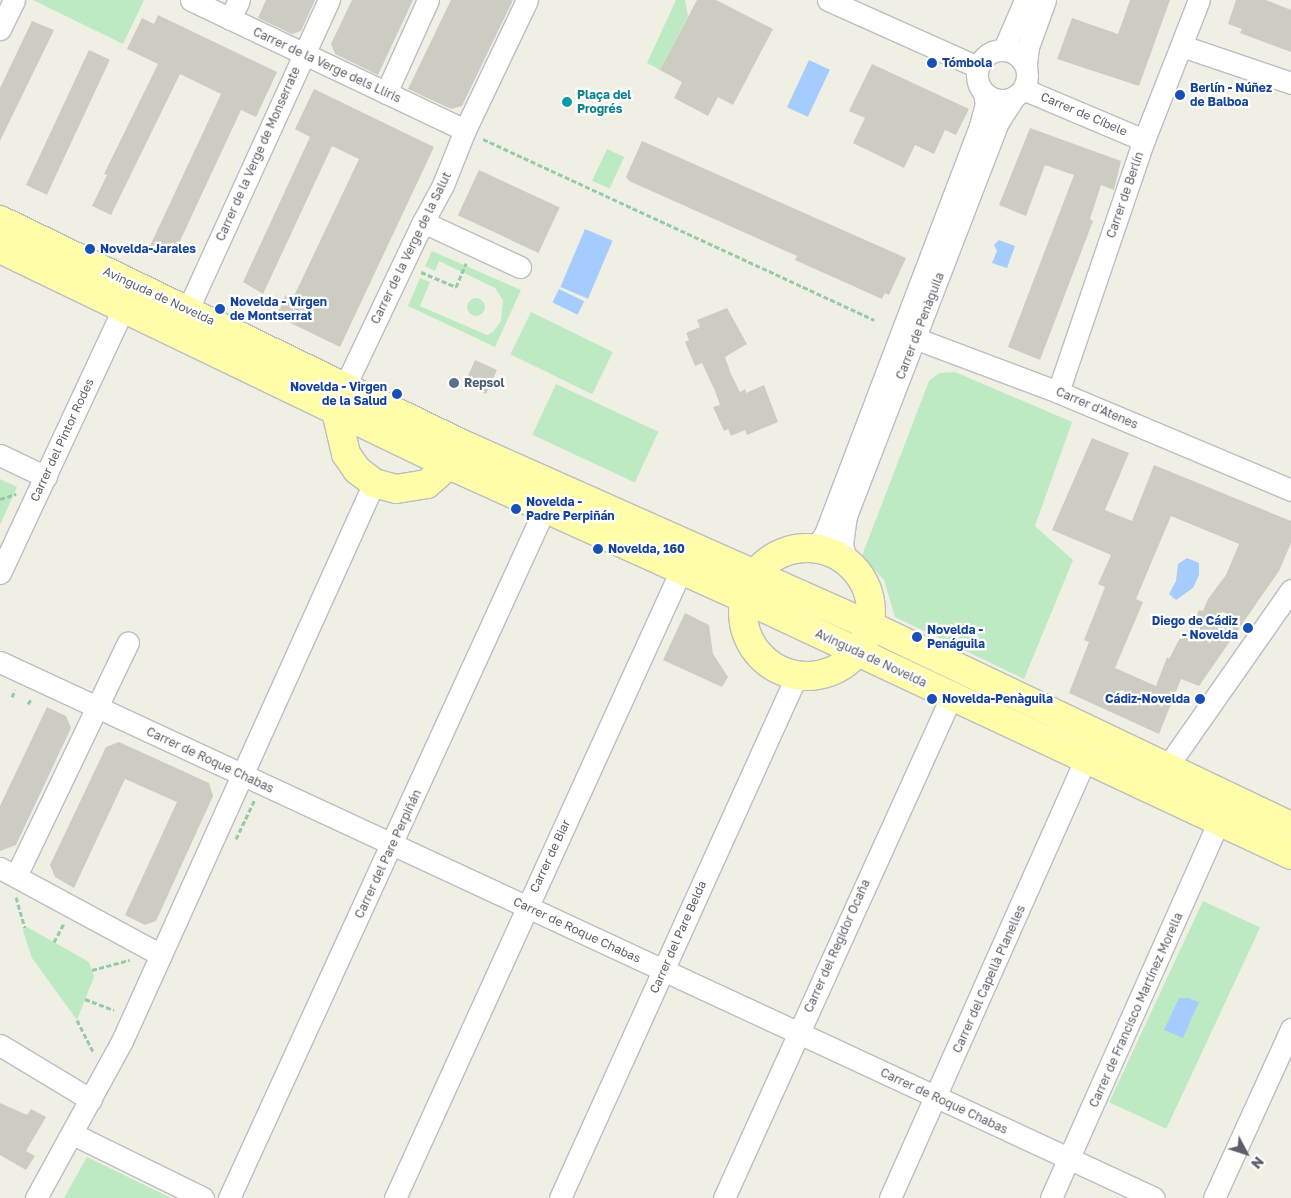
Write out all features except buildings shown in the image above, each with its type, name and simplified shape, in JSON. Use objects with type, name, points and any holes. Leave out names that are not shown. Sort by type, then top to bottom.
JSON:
[{"type":"main road","name":"Avinguda de Novelda","points":[[0,220],[188,309],[341,398]]},
{"type":"main road","name":"Avinguda de Novelda","points":[[0,248],[124,307],[341,398],[456,454],[748,587],[858,652],[1291,855]]},
{"type":"main road","points":[[341,398],[346,454],[356,470],[374,483],[396,489],[414,488],[438,476],[456,454]]},
{"type":"main road","name":"Avinguda de Novelda","points":[[456,454],[545,508],[681,570],[748,587],[870,626],[1291,826]]},
{"type":"main road","points":[[815,548],[846,560],[862,577],[872,608],[870,626],[858,652],[832,672],[814,677],[796,677],[770,667],[752,648],[742,625],[748,587],[769,559],[790,549],[815,548]]},
{"type":"street","points":[[0,29],[14,0]]},
{"type":"street","name":"Carrer de la Verge dels Lliris","points":[[191,0],[474,135]]},
{"type":"street","points":[[230,19],[240,0]]},
{"type":"street","name":"Carrer de la Verge de Monserrate","points":[[188,309],[303,53],[329,0]]},
{"type":"street","points":[[386,93],[428,0]]},
{"type":"street","name":"Carrer de la Verge de la Salut","points":[[341,398],[423,222],[474,135],[527,0]]},
{"type":"street","points":[[828,0],[978,67]]},
{"type":"street","points":[[1004,49],[1025,0]]},
{"type":"street","points":[[1026,64],[1016,53],[1004,49],[994,51],[984,57],[978,67],[977,79],[984,93],[1004,100],[1019,93],[1027,78],[1028,47],[1045,0]]},
{"type":"street","name":"Carrer de Berlín","points":[[1058,392],[1144,140],[1200,0]]},
{"type":"street","points":[[1182,46],[1291,82]]},
{"type":"street","name":"Carrer de Penàguila","points":[[846,560],[842,544],[846,516],[980,126],[986,104],[984,93]]},
{"type":"street","name":"Carrer de Cíbele","points":[[1019,93],[1144,140]]},
{"type":"street","name":"Carrer de Penàguila","points":[[815,548],[824,534],[998,122],[1019,93]]},
{"type":"street","points":[[423,222],[520,267]]},
{"type":"street","name":"Carrer del Pintor Rodes","points":[[0,573],[124,307]]},
{"type":"street","name":"Carrer d'Atenes","points":[[908,335],[1058,392],[1291,490]]},
{"type":"street","points":[[0,455],[46,476]]},
{"type":"street","points":[[36,1198],[91,1100],[161,956],[374,483]]},
{"type":"street","name":"Carrer del Pare Perpiñán","points":[[228,1198],[393,843],[545,508]]},
{"type":"street","name":"Carrer de Biar","points":[[395,1198],[526,906],[681,570]]},
{"type":"street","points":[[1167,767],[1291,590]]},
{"type":"street","points":[[128,642],[10,878],[161,956]]},
{"type":"street","name":"Carrer de Roque Chabas","points":[[0,662],[241,775],[393,843],[401,851],[526,906],[1154,1198]]},
{"type":"street","name":"Carrer del Pare Belda","points":[[560,1198],[796,677]]},
{"type":"street","name":"Carrer del Regidor Ocaña","points":[[724,1198],[952,695]]},
{"type":"street","name":"Carrer del Capellà Planelles","points":[[890,1198],[937,1097],[1086,758]]},
{"type":"street","name":"Carrer de Francisco Martínez Morella","points":[[1051,1198],[1219,821]]},
{"type":"street","points":[[1214,1198],[1291,1029]]},
{"type":"street","points":[[0,1045],[91,1100]]},
{"type":"street","points":[[73,1134],[203,1198]]},
{"type":"path","points":[[474,135],[874,320]]},
{"type":"path","points":[[421,272],[456,287],[466,262]]},
{"type":"path","points":[[0,499],[22,492]]},
{"type":"path","points":[[12,696],[15,690]]},
{"type":"path","points":[[28,704],[32,698]]},
{"type":"path","points":[[10,878],[25,928]]},
{"type":"path","points":[[54,942],[67,918]]},
{"type":"path","points":[[92,970],[132,959]]},
{"type":"path","points":[[85,999],[114,1010]]},
{"type":"path","points":[[77,1020],[93,1052]]},
{"type":"green space","points":[[33,0],[144,0],[123,44]]},
{"type":"green space","points":[[676,0],[685,0],[688,16],[660,70],[647,63]]},
{"type":"green space","points":[[607,149],[624,157],[609,189],[592,181]]},
{"type":"green space","points":[[432,251],[521,290],[495,347],[408,306],[420,278],[430,282],[420,306],[487,335],[493,332],[501,321],[503,300],[495,288],[439,261],[435,271],[425,266]]},
{"type":"green space","points":[[472,298],[480,298],[485,303],[483,314],[472,316],[467,311],[467,303]]},
{"type":"green space","points":[[531,312],[613,352],[592,394],[510,354]]},
{"type":"green space","points":[[955,372],[1072,422],[1035,526],[1073,560],[1024,679],[895,617],[884,580],[862,556],[929,381],[939,373]]},
{"type":"green space","points":[[556,384],[658,432],[635,483],[532,435]]},
{"type":"green space","points":[[0,479],[17,487],[0,525]]},
{"type":"green space","points":[[1203,901],[1260,928],[1166,1129],[1109,1102]]},
{"type":"green space","points":[[27,927],[89,962],[94,977],[77,1020],[32,958],[23,931]]},
{"type":"green space","points":[[87,1157],[171,1198],[64,1198]]},
{"type":"water","points":[[809,60],[830,70],[808,117],[787,107]]},
{"type":"water","points":[[585,229],[613,241],[588,299],[560,287]]},
{"type":"water","points":[[999,240],[1015,246],[1007,268],[992,263],[997,251],[994,245]]},
{"type":"water","points":[[559,289],[584,301],[578,315],[552,302]]},
{"type":"water","points":[[1187,558],[1199,563],[1199,575],[1193,588],[1176,600],[1169,594],[1176,581],[1178,564]]},
{"type":"water","points":[[1179,998],[1188,998],[1199,1002],[1183,1038],[1164,1030]]},
{"type":"place","name":"Tómbola","points":[[932,63]]},
{"type":"place","name":"Berlín - Núñez de Balboa","points":[[1180,95]]},
{"type":"place","name":"Plaça del Progrés","points":[[567,102]]},
{"type":"place","name":"Novelda-Jarales","points":[[90,249]]},
{"type":"place","name":"Novelda - Virgen de Montserrat","points":[[220,309]]},
{"type":"place","name":"Repsol","points":[[454,383]]},
{"type":"place","name":"Novelda - Virgen de la Salud","points":[[397,394]]},
{"type":"place","name":"Novelda - Padre Perpiñán","points":[[516,509]]},
{"type":"place","name":"Novelda, 160","points":[[598,549]]},
{"type":"place","name":"Diego de Cádiz - Novelda","points":[[1248,628]]},
{"type":"place","name":"Novelda - Penáguila","points":[[917,637]]},
{"type":"place","name":"Novelda-Penàguila","points":[[932,699]]},
{"type":"place","name":"Cádiz-Novelda","points":[[1200,699]]}]
